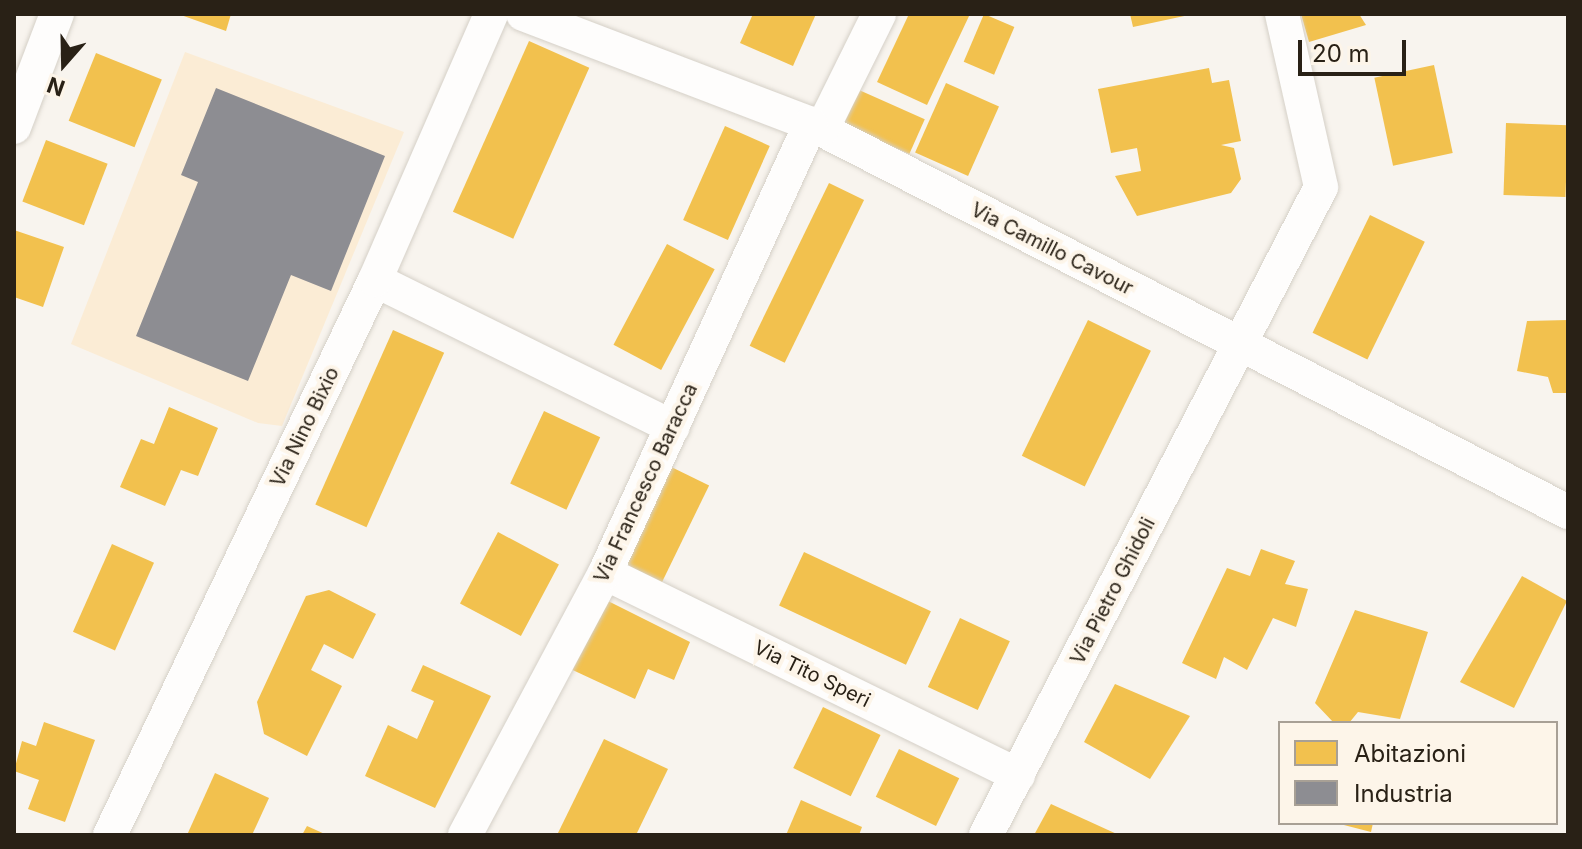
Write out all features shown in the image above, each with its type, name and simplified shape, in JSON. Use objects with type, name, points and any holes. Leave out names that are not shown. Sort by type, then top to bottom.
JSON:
[{"type":"street","points":[[14,127],[57,14]]},
{"type":"street","name":"Via Nino Bixio","points":[[110,835],[375,280],[491,14]]},
{"type":"street","name":"Via Camillo Cavour","points":[[523,14],[816,127],[1568,512]]},
{"type":"street","name":"Via Francesco Baracca","points":[[465,835],[605,573],[816,127],[879,14]]},
{"type":"street","name":"Via Pietro Ghidoli","points":[[986,835],[1321,187],[1282,14]]},
{"type":"street","points":[[375,280],[673,427]]},
{"type":"street","name":"Via Tito Speri","points":[[605,573],[1018,775]]},
{"type":"shaded area","points":[[185,52],[404,132],[282,426],[258,423],[71,344]]},
{"type":"building: Abitazioni","points":[[178,14],[231,14],[226,31]]},
{"type":"building: Abitazioni","points":[[753,14],[816,14],[793,66],[740,43]]},
{"type":"building: Abitazioni","points":[[909,14],[970,14],[927,105],[877,82]]},
{"type":"building: Abitazioni","points":[[984,14],[1014,27],[994,75],[964,62]]},
{"type":"building: Abitazioni","points":[[1130,14],[1189,14],[1189,15],[1133,27]]},
{"type":"building: Abitazioni","points":[[1301,14],[1359,14],[1366,25],[1309,42]]},
{"type":"building: Abitazioni","points":[[529,41],[589,68],[513,239],[453,212]]},
{"type":"building: Abitazioni","points":[[96,53],[162,80],[134,147],[69,121]]},
{"type":"building: Abitazioni","points":[[1434,65],[1453,153],[1393,166],[1374,78]]},
{"type":"building: Abitazioni","points":[[1209,68],[1212,83],[1229,80],[1241,141],[1221,145],[1234,148],[1241,179],[1231,193],[1137,216],[1115,176],[1141,171],[1137,148],[1111,153],[1098,89]]},
{"type":"building: Abitazioni","points":[[946,83],[999,107],[968,176],[915,152]]},
{"type":"building: Abitazioni","points":[[859,90],[925,119],[909,154],[844,125]]},
{"type":"building: Abitazioni","points":[[1506,123],[1568,125],[1565,197],[1503,195]]},
{"type":"building: Abitazioni","points":[[725,126],[770,146],[728,240],[683,220]]},
{"type":"building: Abitazioni","points":[[46,140],[108,164],[84,225],[22,202]]},
{"type":"building: Abitazioni","points":[[829,183],[864,200],[785,363],[750,346]]},
{"type":"building: Abitazioni","points":[[1370,215],[1425,242],[1367,359],[1313,333]]},
{"type":"building: Abitazioni","points":[[14,230],[64,247],[43,307],[14,297]]},
{"type":"building: Abitazioni","points":[[667,244],[715,269],[661,370],[613,345]]},
{"type":"building: Abitazioni","points":[[1088,320],[1151,351],[1085,486],[1022,456]]},
{"type":"building: Abitazioni","points":[[1568,320],[1568,393],[1553,393],[1548,377],[1517,371],[1527,321]]},
{"type":"building: Abitazioni","points":[[393,330],[444,353],[366,527],[315,504]]},
{"type":"building: Abitazioni","points":[[169,407],[218,428],[198,476],[181,470],[165,506],[120,487],[141,439],[154,444]]},
{"type":"building: Abitazioni","points":[[544,411],[600,437],[566,510],[510,484]]},
{"type":"building: Abitazioni","points":[[657,460],[709,485],[655,597],[603,571]]},
{"type":"building: Abitazioni","points":[[498,532],[559,564],[521,636],[460,604]]},
{"type":"building: Abitazioni","points":[[112,544],[154,563],[115,650],[73,632]]},
{"type":"building: Abitazioni","points":[[1261,549],[1295,561],[1285,584],[1308,589],[1296,627],[1273,618],[1247,670],[1224,657],[1216,679],[1182,663],[1227,568],[1250,576]]},
{"type":"building: Abitazioni","points":[[804,552],[931,611],[906,665],[779,605]]},
{"type":"building: Abitazioni","points":[[1522,576],[1567,601],[1514,708],[1460,682]]},
{"type":"building: Abitazioni","points":[[329,590],[376,614],[353,659],[324,644],[311,670],[342,686],[307,756],[264,734],[257,702],[306,596]]},
{"type":"building: Abitazioni","points":[[600,597],[690,642],[674,680],[648,669],[635,699],[564,666]]},
{"type":"building: Abitazioni","points":[[1355,610],[1428,632],[1400,719],[1358,712],[1351,721],[1332,721],[1315,703]]},
{"type":"building: Abitazioni","points":[[960,618],[1010,641],[978,710],[928,687]]},
{"type":"building: Abitazioni","points":[[423,665],[491,696],[435,808],[365,776],[388,725],[417,739],[434,701],[411,691]]},
{"type":"building: Abitazioni","points":[[1115,684],[1190,716],[1150,779],[1084,742]]},
{"type":"building: Abitazioni","points":[[823,707],[881,735],[851,796],[793,768]]},
{"type":"building: Abitazioni","points":[[44,722],[95,740],[65,822],[28,809],[39,780],[14,771],[22,741],[36,746]]},
{"type":"building: Abitazioni","points":[[604,739],[668,769],[636,835],[557,835]]},
{"type":"building: Abitazioni","points":[[899,749],[959,778],[936,826],[876,797]]},
{"type":"building: Abitazioni","points":[[215,773],[269,798],[252,835],[187,835]]},
{"type":"building: Abitazioni","points":[[801,800],[862,827],[859,835],[786,835]]},
{"type":"building: Abitazioni","points":[[1051,804],[1119,835],[1034,835]]},
{"type":"building: Abitazioni","points":[[1344,825],[1373,825],[1371,832]]},
{"type":"building: Abitazioni","points":[[307,826],[327,835],[302,835]]},
{"type":"building: Industria","points":[[216,88],[385,156],[331,291],[291,275],[248,381],[136,336],[198,182],[181,175]]}]
